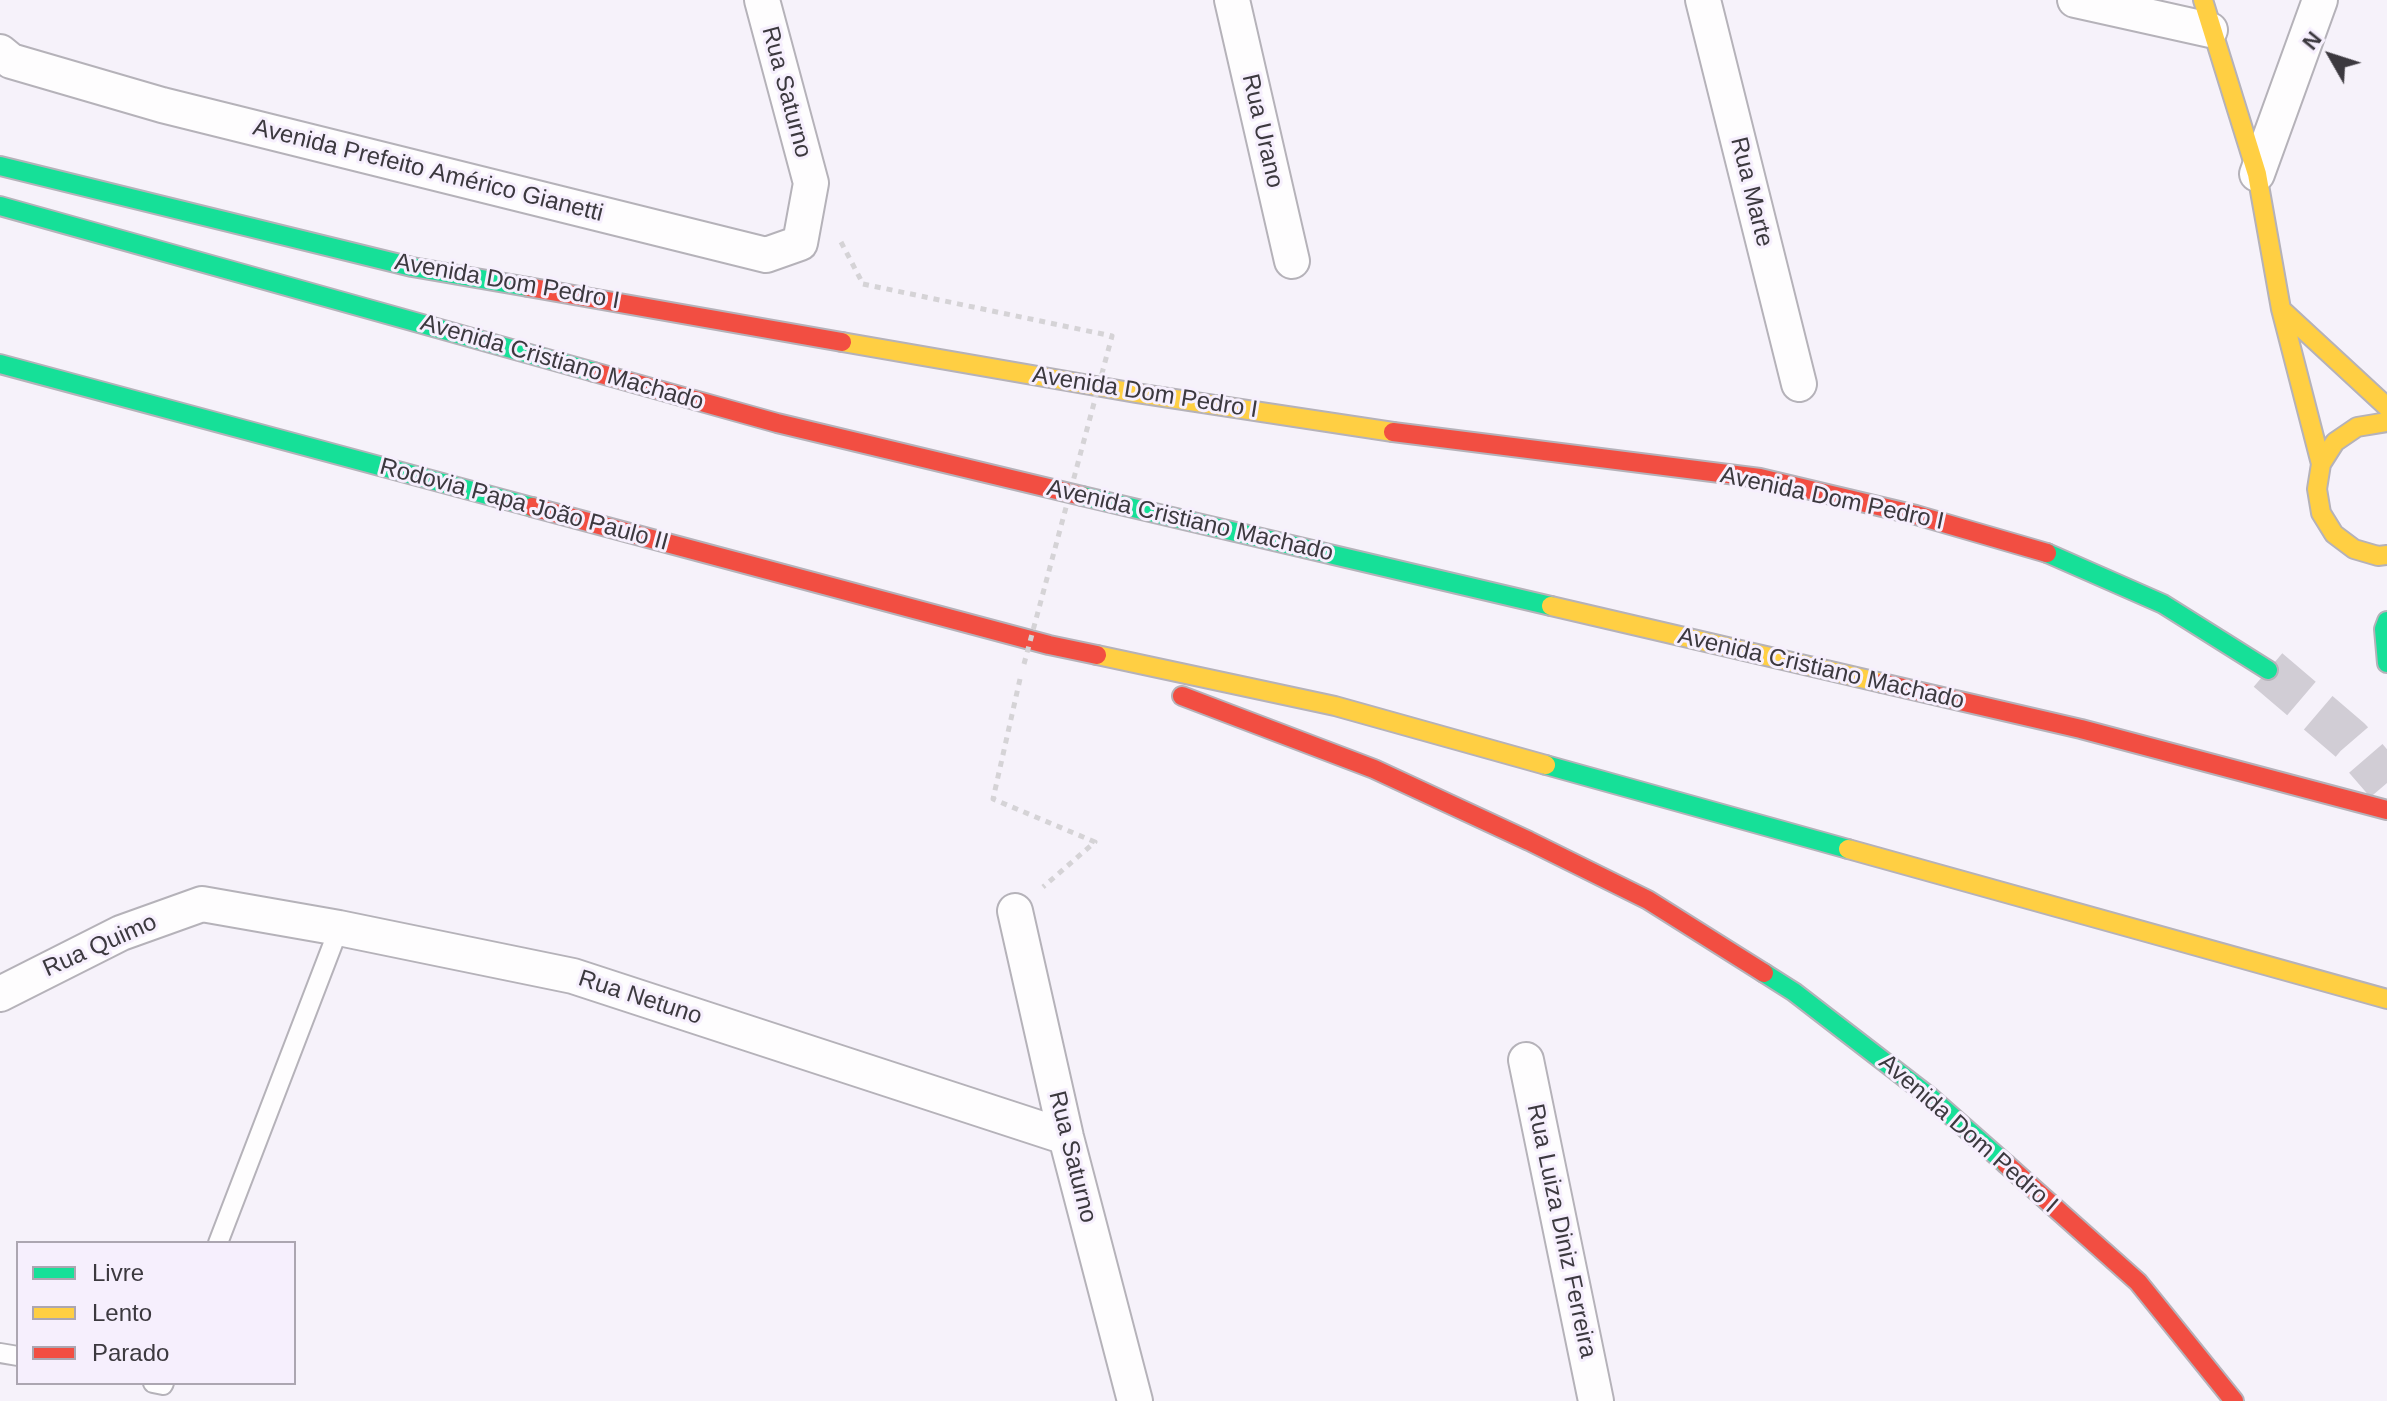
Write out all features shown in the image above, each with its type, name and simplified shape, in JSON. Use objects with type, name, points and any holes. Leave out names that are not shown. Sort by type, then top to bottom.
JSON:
[{"type":"main road","points":[[2206,15],[2257,174],[2281,309],[2321,464]]},
{"type":"main road","name":"Avenida Dom Pedro I","points":[[0,166],[397,263],[459,275],[1136,393],[1462,442],[1760,478],[1916,515],[2039,550],[2163,604],[2268,670]]},
{"type":"main road","name":"Avenida Cristiano Machado","points":[[0,206],[777,423],[2081,729],[2387,810]]},
{"type":"main road","points":[[2281,309],[2387,407]]},
{"type":"main road","name":"Rodovia Papa João Paulo II","points":[[0,364],[1049,645]]},
{"type":"main road","points":[[2376,574],[2334,534],[2321,513],[2317,489],[2321,464],[2335,442],[2357,427],[2387,422]]},
{"type":"main road","points":[[2334,534],[2354,549],[2378,556],[2387,555]]},
{"type":"main road","points":[[2387,621],[2384,629],[2387,663]]},
{"type":"main road","points":[[1049,645],[1335,706],[2387,999]]},
{"type":"main road","name":"Avenida Dom Pedro I","points":[[1049,645],[1374,769],[1529,841],[1648,900],[1794,992],[1930,1097],[2138,1282],[2234,1401]]},
{"type":"street","name":"Rua Saturno","points":[[762,0],[811,183]]},
{"type":"street","name":"Rua Urano","points":[[1232,0],[1292,261]]},
{"type":"street","name":"Rua Marte","points":[[1703,0],[1799,384]]},
{"type":"street","points":[[2075,0],[2206,15]]},
{"type":"street","points":[[2257,174],[2320,0]]},
{"type":"street","name":"Avenida Prefeito Américo Gianetti","points":[[0,52],[11,61],[162,105],[766,255],[800,243],[811,183]]},
{"type":"street","name":"Rua Netuno","points":[[202,904],[339,928],[573,976],[1066,1137]]},
{"type":"street","name":"Rua Quimo","points":[[0,994],[121,933],[202,904]]},
{"type":"street","name":"Rua Saturno","points":[[1015,911],[1066,1137],[1135,1401]]},
{"type":"street","name":"Rua Luiza Diniz Ferreira","points":[[1526,1060],[1596,1401]]},
{"type":"lane","points":[[219,1241],[339,928]]},
{"type":"path","points":[[863,284],[1112,336],[1024,664]]},
{"type":"path","points":[[1015,911],[1095,842],[993,799],[1018,684]]},
{"type":"tunnel","points":[[2268,670],[2350,740],[2387,783]]},
{"type":"traffic: fast","points":[[0,166],[412,267],[528,287]]},
{"type":"traffic: fast","points":[[0,206],[594,372]]},
{"type":"traffic: fast","points":[[0,364],[532,507]]},
{"type":"traffic: fast","points":[[1082,496],[1551,606]]},
{"type":"traffic: fast","points":[[2047,553],[2163,604],[2268,670]]},
{"type":"traffic: fast","points":[[2387,621],[2384,629],[2387,663]]},
{"type":"traffic: fast","points":[[1546,765],[1848,849]]},
{"type":"traffic: fast","points":[[1764,973],[1794,992],[1930,1097],[2006,1164]]},
{"type":"traffic: slow","points":[[2203,0],[2257,174],[2281,309],[2321,464]]},
{"type":"traffic: slow","points":[[2281,309],[2387,407]]},
{"type":"traffic: slow","points":[[842,342],[1136,393],[1393,432]]},
{"type":"traffic: slow","points":[[2387,422],[2357,427],[2335,442],[2321,464],[2317,489],[2321,513],[2334,534],[2354,549],[2378,556],[2387,555]]},
{"type":"traffic: slow","points":[[1551,606],[1882,683]]},
{"type":"traffic: slow","points":[[1097,655],[1335,706],[1546,765]]},
{"type":"traffic: slow","points":[[1848,849],[2387,999]]},
{"type":"traffic: jam","points":[[528,287],[842,342]]},
{"type":"traffic: jam","points":[[594,372],[777,423],[1082,496]]},
{"type":"traffic: jam","points":[[1393,432],[1760,478],[1916,515],[2047,553]]},
{"type":"traffic: jam","points":[[532,507],[1049,645],[1097,655]]},
{"type":"traffic: jam","points":[[1882,683],[2081,729],[2387,810]]},
{"type":"traffic: jam","points":[[1182,696],[1374,769],[1529,841],[1648,900],[1764,973]]},
{"type":"traffic: jam","points":[[2006,1164],[2138,1282],[2234,1401]]}]
